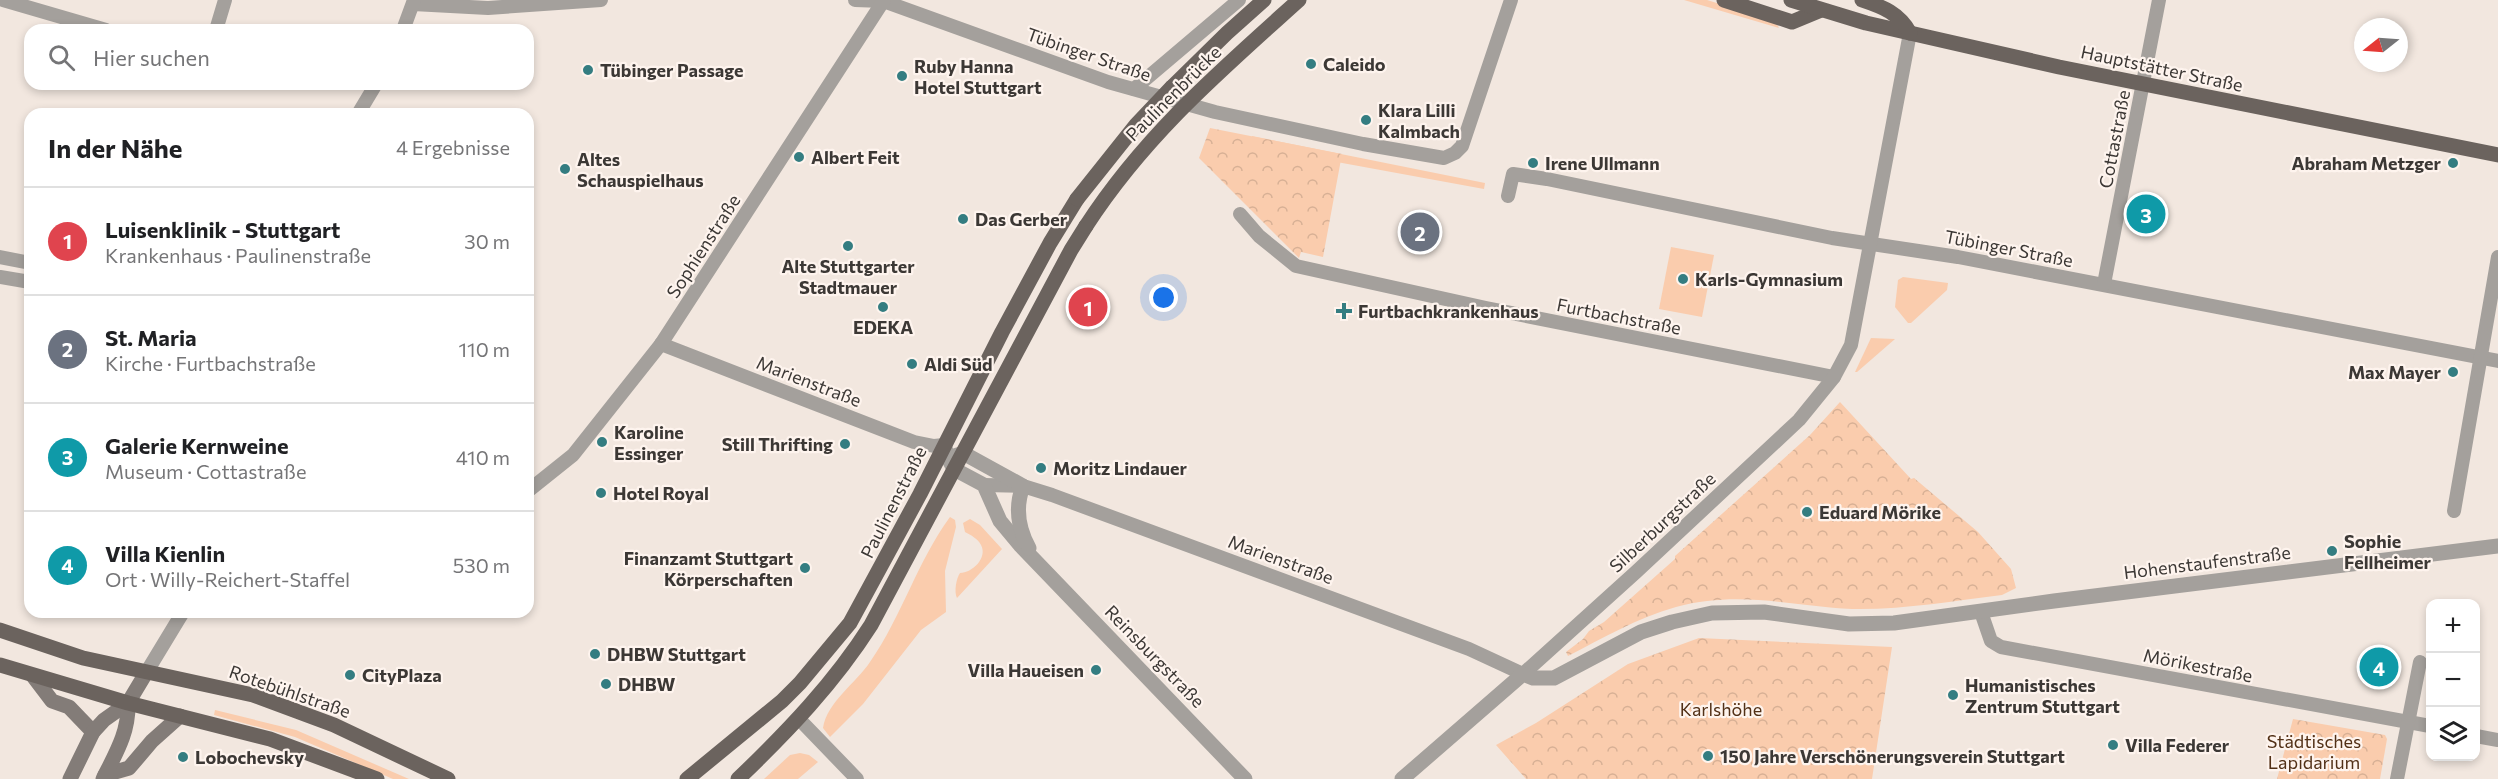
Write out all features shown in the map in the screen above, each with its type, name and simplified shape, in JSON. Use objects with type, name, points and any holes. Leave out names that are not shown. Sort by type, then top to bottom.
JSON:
[{"type":"main road","name":"Paulinenbrücke","points":[[1077,200],[1136,125],[1227,33],[1264,0]]},
{"type":"main road","name":"Paulinenbrücke","points":[[1086,226],[1112,187],[1150,140],[1182,107],[1299,0]]},
{"type":"main road","points":[[1724,0],[1792,22],[1821,10]]},
{"type":"main road","name":"Hauptstätter Straße","points":[[1791,0],[1910,33],[2143,84],[2498,155]]},
{"type":"main road","points":[[1862,0],[1887,5],[1903,20],[1910,33]]},
{"type":"main road","name":"Paulinenstraße","points":[[738,779],[799,719],[846,663],[865,634],[952,456],[1040,262],[1077,200]]},
{"type":"main road","name":"Paulinenstraße","points":[[687,779],[782,701],[850,623],[934,466],[952,456],[1086,226]]},
{"type":"main road","name":"Rotebühlstraße","points":[[0,630],[84,658],[253,695],[307,714],[448,779]]},
{"type":"main road","points":[[0,664],[128,704],[270,739],[377,779]]},
{"type":"main road","points":[[70,779],[93,732],[104,720],[128,704],[146,673]]},
{"type":"main road","points":[[33,676],[52,701],[69,707],[93,732]]},
{"type":"main road","points":[[104,777],[126,732],[129,720],[128,704]]},
{"type":"main road","points":[[104,777],[129,768],[180,716]]},
{"type":"street","points":[[3,0],[85,24]]},
{"type":"street","points":[[218,24],[225,0]]},
{"type":"street","points":[[405,24],[414,2],[488,8],[601,0]]},
{"type":"street","name":"Tübinger Straße","points":[[855,0],[883,1],[1134,89],[1225,114],[1437,158],[1450,157],[1462,146],[1511,0]]},
{"type":"street","points":[[1134,89],[1239,0]]},
{"type":"street","name":"Cottastraße","points":[[2104,284],[2159,0]]},
{"type":"street","name":"Sophienstraße","points":[[534,486],[573,455],[661,344],[883,1]]},
{"type":"street","name":"Silberburgstraße","points":[[1402,779],[1636,572],[1799,420],[1834,376],[1851,345],[1910,33]]},
{"type":"street","points":[[362,108],[372,90]]},
{"type":"street","name":"Tübinger Straße","points":[[1508,196],[1513,174],[1547,179],[1821,236],[1958,257],[2498,361]]},
{"type":"street","name":"Furtbachstraße","points":[[1240,214],[1259,236],[1296,266],[1486,308],[1834,376]]},
{"type":"street","points":[[0,257],[24,262]]},
{"type":"street","points":[[2454,511],[2498,257]]},
{"type":"street","points":[[0,276],[24,281]]},
{"type":"street","name":"Marienstraße","points":[[661,344],[914,442],[934,446],[1023,486],[1469,649],[1523,674]]},
{"type":"street","points":[[952,456],[984,485]]},
{"type":"street","name":"Marienstraße","points":[[984,485],[1023,486]]},
{"type":"street","name":"Reinsburgstraße","points":[[984,485],[1000,521],[1245,779]]},
{"type":"street","name":"Reinsburgstraße","points":[[1023,486],[1018,500],[1019,523],[1023,537],[1037,560]]},
{"type":"street","name":"Hohenstaufenstraße","points":[[1523,674],[1533,678],[1554,678],[1641,632],[1712,613],[1764,612],[1849,624],[1894,623],[2066,599],[2498,546]]},
{"type":"street","name":"Mörikestraße","points":[[1981,612],[1991,641],[2001,647],[2426,725]]},
{"type":"street","points":[[146,673],[179,618]]},
{"type":"street","points":[[2397,779],[2420,662]]},
{"type":"street","points":[[799,719],[857,779]]},
{"type":"street","points":[[2480,737],[2498,740]]},
{"type":"green space","points":[[1684,0],[1707,0],[1775,21],[1779,28]]},
{"type":"green space","points":[[1210,128],[1342,154],[1323,257],[1301,252],[1299,258],[1199,158]]},
{"type":"green space","points":[[1252,136],[1485,183],[1484,189],[1250,146]]},
{"type":"green space","points":[[1671,247],[1714,255],[1702,317],[1659,309]]},
{"type":"green space","points":[[1903,277],[1948,283],[1947,290],[1911,323],[1908,323],[1895,307],[1898,280]]},
{"type":"green space","points":[[1871,338],[1895,339],[1855,372]]},
{"type":"green space","points":[[1840,402],[1911,479],[1914,478],[1978,532],[2011,569],[2016,588],[2002,595],[1927,605],[1871,609],[1743,599],[1699,602],[1648,617],[1568,656],[1566,652],[1583,639],[1589,631],[1604,622],[1675,559],[1675,556],[1810,435]]},
{"type":"green space","points":[[950,517],[955,520],[956,527],[945,571],[946,612],[921,630],[863,704],[830,737],[823,728],[830,710],[870,662],[928,552]]},
{"type":"green space","points":[[970,519],[980,525],[1002,549],[957,598],[956,586],[960,573],[978,564],[983,550],[974,537],[965,532],[963,523]]},
{"type":"green space","name":"Karlshöhe","points":[[1699,638],[1892,647],[1872,779],[1526,779],[1496,745],[1536,723],[1628,664]]},
{"type":"green space","points":[[215,710],[296,730],[409,779],[393,779],[295,737],[214,715]]},
{"type":"green space","name":"Städtisches Lapidarium","points":[[2293,719],[2385,735],[2387,739],[2380,779],[2277,779]]},
{"type":"green space","points":[[800,753],[809,755],[818,762],[798,779],[764,779],[790,755]]},
{"type":"place","name":"Caleido","points":[[1311,64]]},
{"type":"place","name":"Tübinger Passage","points":[[588,70]]},
{"type":"place","name":"Ruby Hanna Hotel Stuttgart","points":[[902,76]]},
{"type":"place","name":"Klara Lilli Kalmbach","points":[[1366,120]]},
{"type":"place","name":"Albert Feit","points":[[799,157]]},
{"type":"place","name":"Irene Ullmann","points":[[1533,163]]},
{"type":"place","name":"Abraham Metzger","points":[[2453,163]]},
{"type":"place","name":"Altes Schauspielhaus","points":[[565,169]]},
{"type":"place","name":"Galerie Kernweine","points":[[2146,214]]},
{"type":"place","name":"Das Gerber","points":[[963,219]]},
{"type":"place","name":"St. Maria","points":[[1420,232]]},
{"type":"place","name":"Alte Stuttgarter Stadtmauer","points":[[848,246]]},
{"type":"place","name":"Karls-Gymnasium","points":[[1683,279]]},
{"type":"place","name":"EDEKA","points":[[883,307]]},
{"type":"place","name":"Luisenklinik - Stuttgart","points":[[1088,307]]},
{"type":"place","name":"Furtbachkrankenhaus","points":[[1344,311]]},
{"type":"place","name":"Aldi Süd","points":[[912,364]]},
{"type":"place","name":"Max Mayer","points":[[2453,372]]},
{"type":"place","name":"Karoline Essinger","points":[[602,442]]},
{"type":"place","name":"Still Thrifting","points":[[845,444]]},
{"type":"place","name":"Moritz Lindauer","points":[[1041,468]]},
{"type":"place","name":"Hotel Royal","points":[[601,493]]},
{"type":"place","name":"Eduard Mörike","points":[[1807,512]]},
{"type":"place","name":"Sophie Fellheimer","points":[[2332,551]]},
{"type":"place","name":"Finanzamt Stuttgart Körperschaften","points":[[805,568]]},
{"type":"place","name":"DHBW Stuttgart","points":[[595,654]]},
{"type":"place","name":"Villa Kienlin","points":[[2379,667]]},
{"type":"place","name":"Villa Haueisen","points":[[1096,670]]},
{"type":"place","name":"CityPlaza","points":[[350,675]]},
{"type":"place","name":"DHBW","points":[[606,684]]},
{"type":"place","name":"Humanistisches Zentrum Stuttgart","points":[[1953,695]]},
{"type":"place","name":"Villa Federer","points":[[2113,745]]},
{"type":"place","name":"150 Jahre Verschönerungsverein Stuttgart","points":[[1708,756]]},
{"type":"place","name":"Lobochevsky","points":[[183,757]]}]
